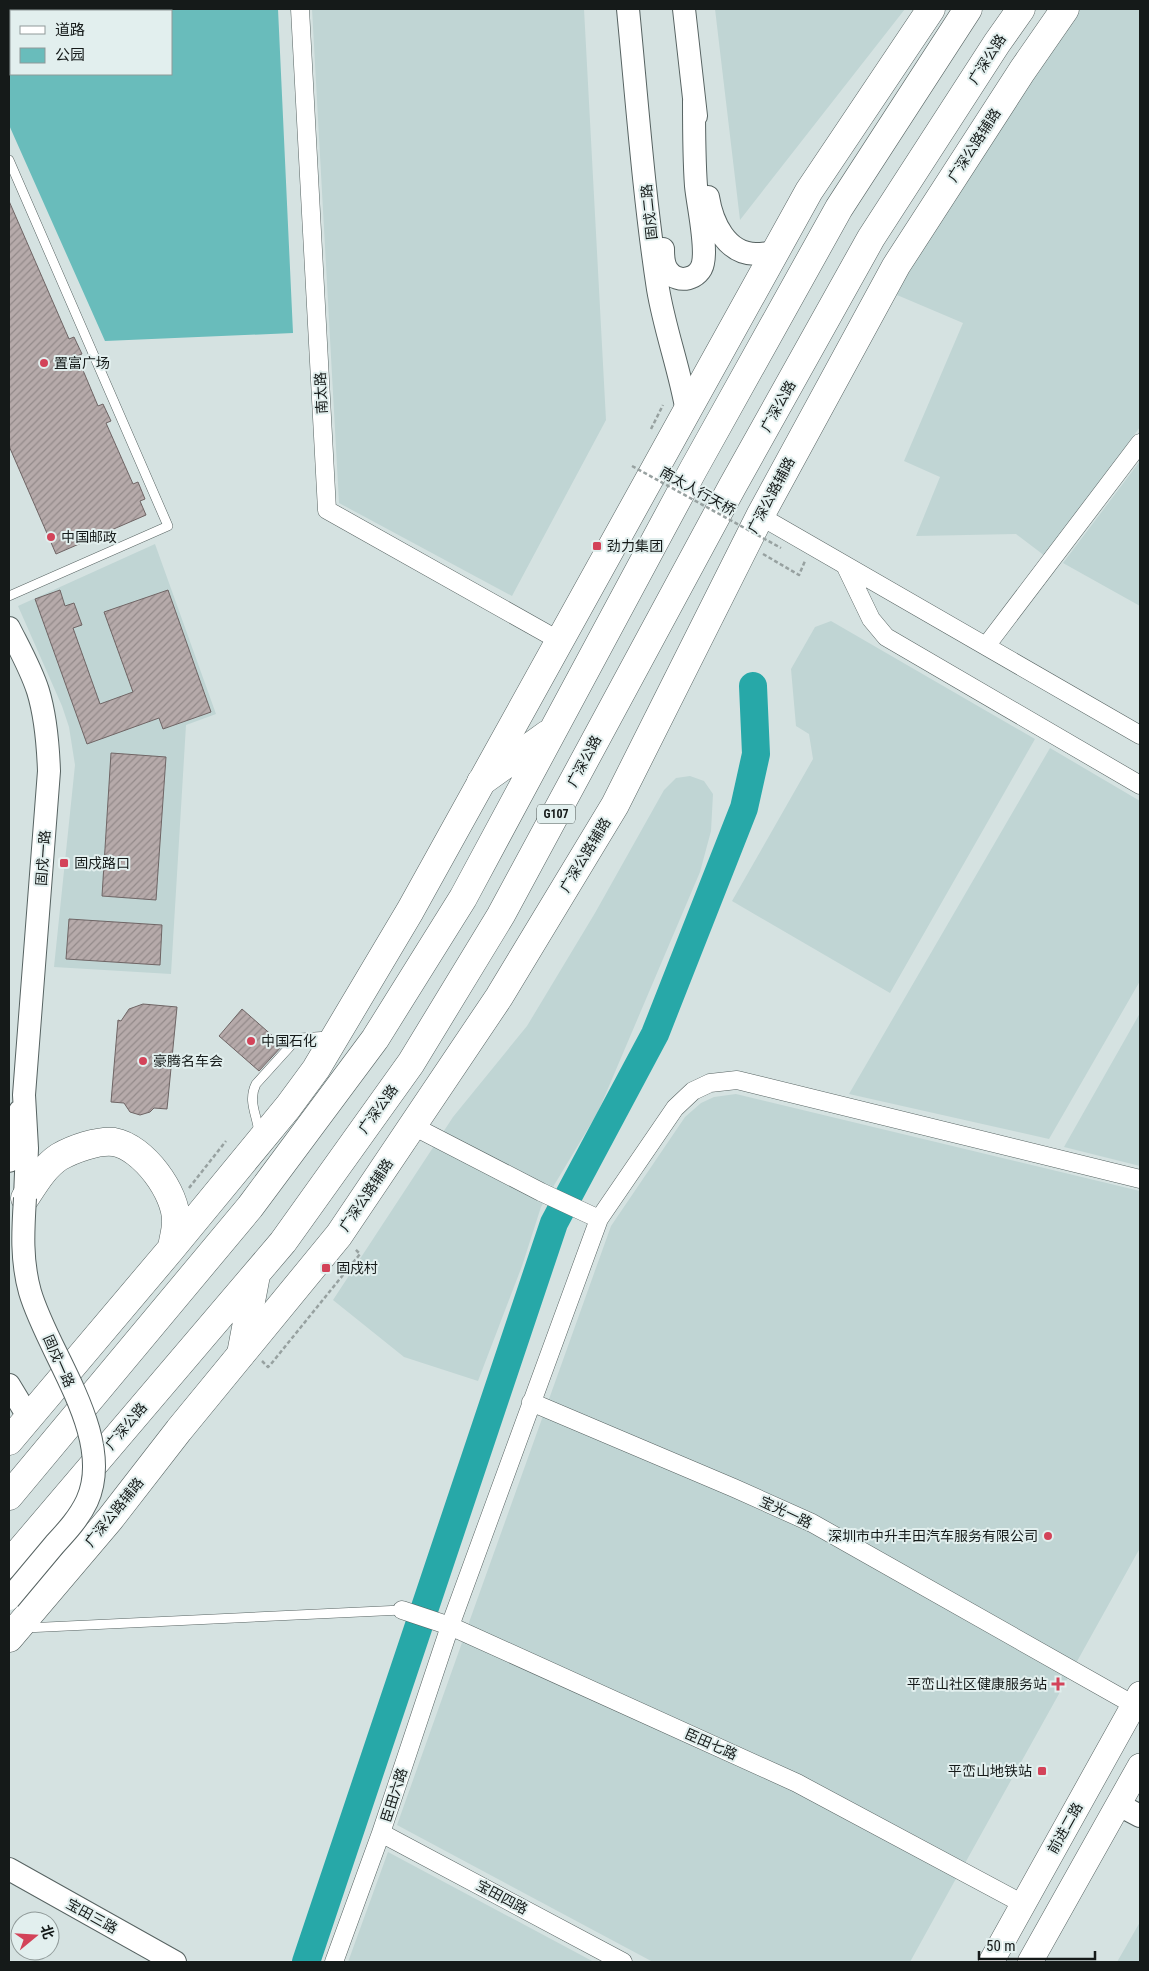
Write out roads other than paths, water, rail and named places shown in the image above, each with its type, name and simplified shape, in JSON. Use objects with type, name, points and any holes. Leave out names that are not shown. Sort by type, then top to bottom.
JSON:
[{"type":"main road","points":[[9,1441],[172,1248],[316,1069],[410,911],[809,191],[931,9]]},
{"type":"main road","points":[[9,1496],[250,1207],[374,1039],[463,898],[693,470],[839,208],[968,9]]},
{"type":"main road","name":"广深公路","points":[[9,1564],[283,1242],[411,1063],[501,915],[732,487],[872,238],[996,42],[1021,9]]},
{"type":"main road","name":"广深公路辅路","points":[[13,1633],[249,1356],[339,1235],[500,997],[616,805],[760,516],[896,266],[1022,71],[1065,9]]},
{"type":"main road","points":[[481,782],[553,730]]},
{"type":"main road","points":[[25,1198],[43,1171],[59,1157],[83,1146],[114,1142],[136,1152],[155,1171],[170,1195],[176,1221],[172,1248]]},
{"type":"main road","points":[[249,1356],[257,1272]]},
{"type":"main road","name":"前进二路","points":[[990,1962],[1137,1699]]},
{"type":"main road","points":[[1030,1962],[1140,1766]]},
{"type":"street","name":"南太路","points":[[300,9],[328,510],[560,641]]},
{"type":"street","name":"固戍二路","points":[[628,9],[649,222],[658,290],[666,327],[683,386],[687,412]]},
{"type":"street","points":[[684,9],[694,101],[710,210],[718,229],[727,241],[738,250],[755,254],[775,252]]},
{"type":"street","points":[[638,110],[654,174],[665,266],[668,272],[676,278],[690,278],[699,273],[704,260],[696,186],[694,101]]},
{"type":"street","points":[[986,646],[1140,443]]},
{"type":"street","points":[[760,516],[1140,735]]},
{"type":"street","points":[[845,565],[870,619],[886,637],[1140,785]]},
{"type":"street","name":"固戍一路","points":[[9,628],[28,664],[38,690],[48,741],[47,802],[24,1095],[27,1148],[22,1242],[26,1274],[35,1307],[84,1417],[94,1455],[94,1481],[86,1502],[75,1521],[9,1599]]},
{"type":"street","name":"臣田六路","points":[[334,1962],[382,1833],[450,1626],[599,1220],[675,1108],[693,1091],[710,1083],[737,1080],[1140,1179]]},
{"type":"street","name":"固戍一路","points":[[9,1161],[14,1128],[24,1095]]},
{"type":"street","points":[[413,1126],[599,1220]]},
{"type":"street","points":[[9,1385],[29,1418]]},
{"type":"street","name":"宝光一路","points":[[531,1402],[734,1488],[812,1524],[1137,1699]]},
{"type":"street","name":"臣田七路","points":[[402,1610],[450,1626],[798,1783],[1023,1904]]},
{"type":"street","points":[[1119,1805],[1140,1816]]},
{"type":"street","name":"宝田四路","points":[[382,1833],[624,1962]]},
{"type":"street","name":"宝田三路","points":[[9,1869],[175,1962]]},
{"type":"lane","points":[[9,160],[168,526],[9,596]]},
{"type":"lane","points":[[259,1142],[259,1130],[251,1103],[252,1090],[256,1084],[294,1042],[302,1038],[330,1036],[340,1030]]},
{"type":"lane","points":[[13,1633],[402,1610]]},
{"type":"waterway","points":[[306,1962],[554,1223],[655,1034],[744,808],[756,754],[753,686]]},
{"type":"place","name":"置富广场","points":[[44,363]]},
{"type":"place","name":"中国邮政","points":[[51,537]]},
{"type":"place","name":"劲力集团","points":[[597,546]]},
{"type":"place","name":"固戍路口","points":[[64,863]]},
{"type":"place","name":"中国石化","points":[[251,1041]]},
{"type":"place","name":"豪腾名车会","points":[[143,1061]]},
{"type":"place","name":"固戍村","points":[[326,1268]]},
{"type":"place","name":"深圳市中升丰田汽车服务有限公司","points":[[1048,1536]]},
{"type":"place","name":"平峦山社区健康服务站","points":[[1058,1684]]},
{"type":"place","name":"平峦山地铁站","points":[[1042,1771]]}]
